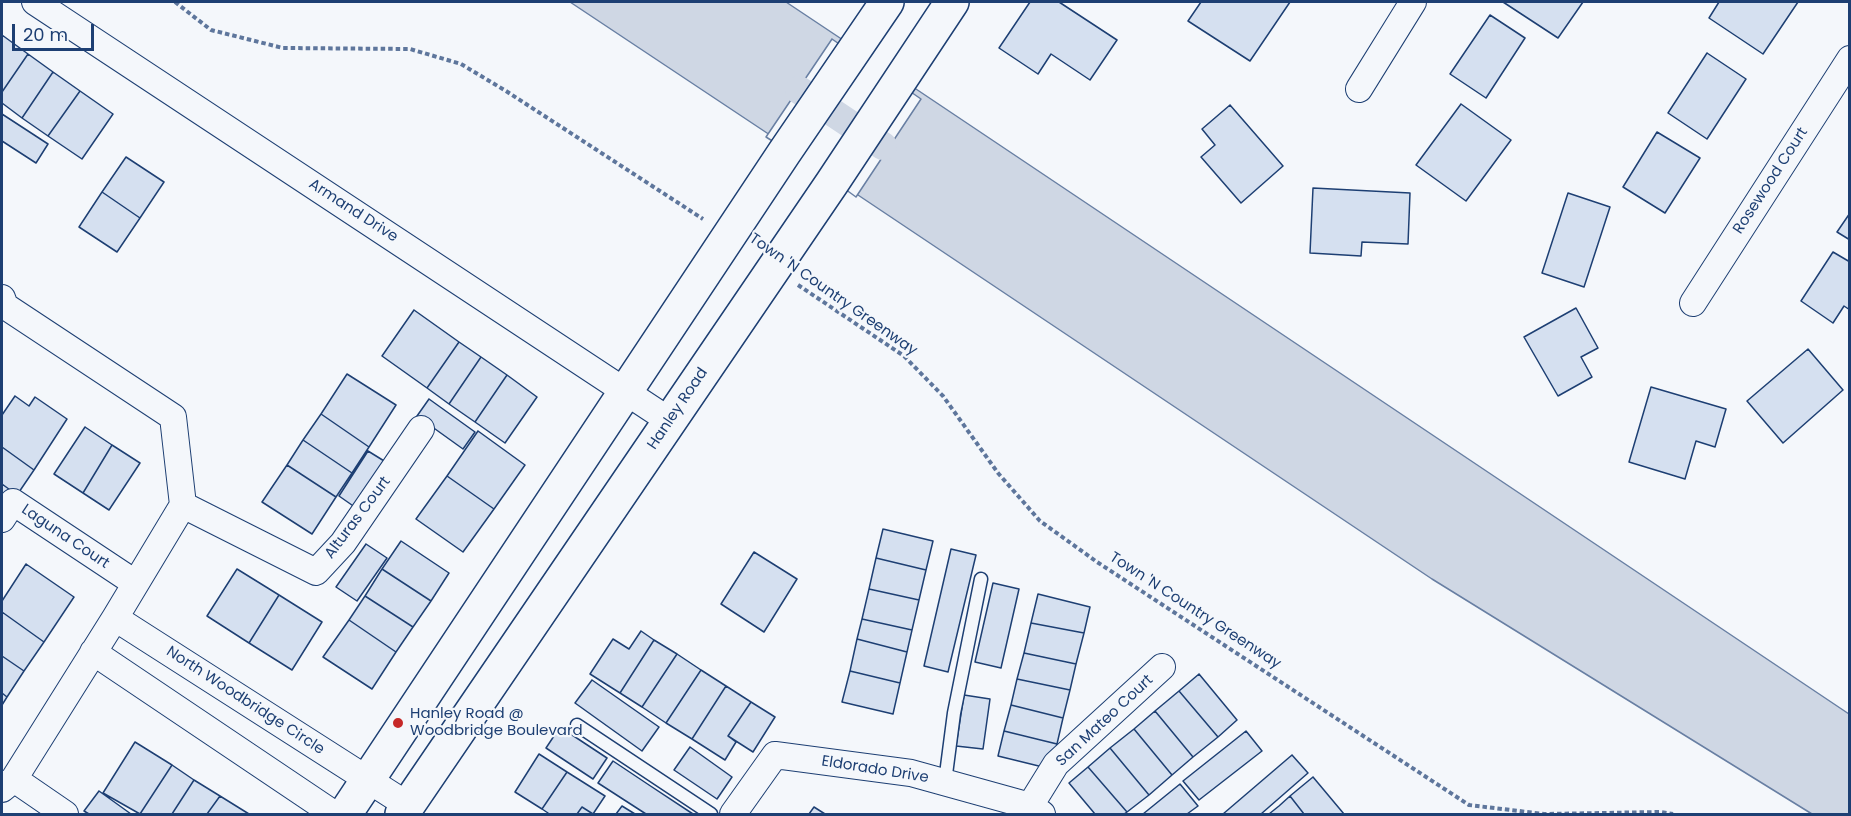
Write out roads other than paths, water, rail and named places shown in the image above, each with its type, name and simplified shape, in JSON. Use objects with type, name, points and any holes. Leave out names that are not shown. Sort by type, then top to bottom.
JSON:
[{"type":"main road","points":[[345,814],[852,51],[887,2]]},
{"type":"main road","name":"Hanley Road","points":[[406,810],[832,183],[952,2]]},
{"type":"street","name":"Armand Drive","points":[[36,2],[670,421]]},
{"type":"street","points":[[1359,89],[1413,2]]},
{"type":"street","name":"Rosewood Court","points":[[1693,303],[1850,59]]},
{"type":"street","points":[[3,305],[173,417],[183,506],[117,615],[8,784],[65,814]]},
{"type":"street","name":"Alturas Court","points":[[183,506],[316,572],[343,543],[421,429]]},
{"type":"street","name":"Laguna Court","points":[[2,519],[13,502],[135,583]]},
{"type":"street","name":"North Woodbridge Circle","points":[[117,615],[367,779],[406,810]]},
{"type":"street","points":[[93,652],[334,814]]},
{"type":"street","name":"San Mateo Court","points":[[1036,810],[1056,764],[1162,667]]},
{"type":"street","name":"Eldorado Drive","points":[[734,814],[775,755],[911,773],[1036,810]]},
{"type":"lane","points":[[945,782],[954,714],[981,579]]},
{"type":"lane","points":[[576,725],[711,814]]},
{"type":"waterway","points":[[799,90],[883,146]]},
{"type":"place","name":"Hanley Road @ Woodbridge Boulevard","points":[[398,723]]}]
